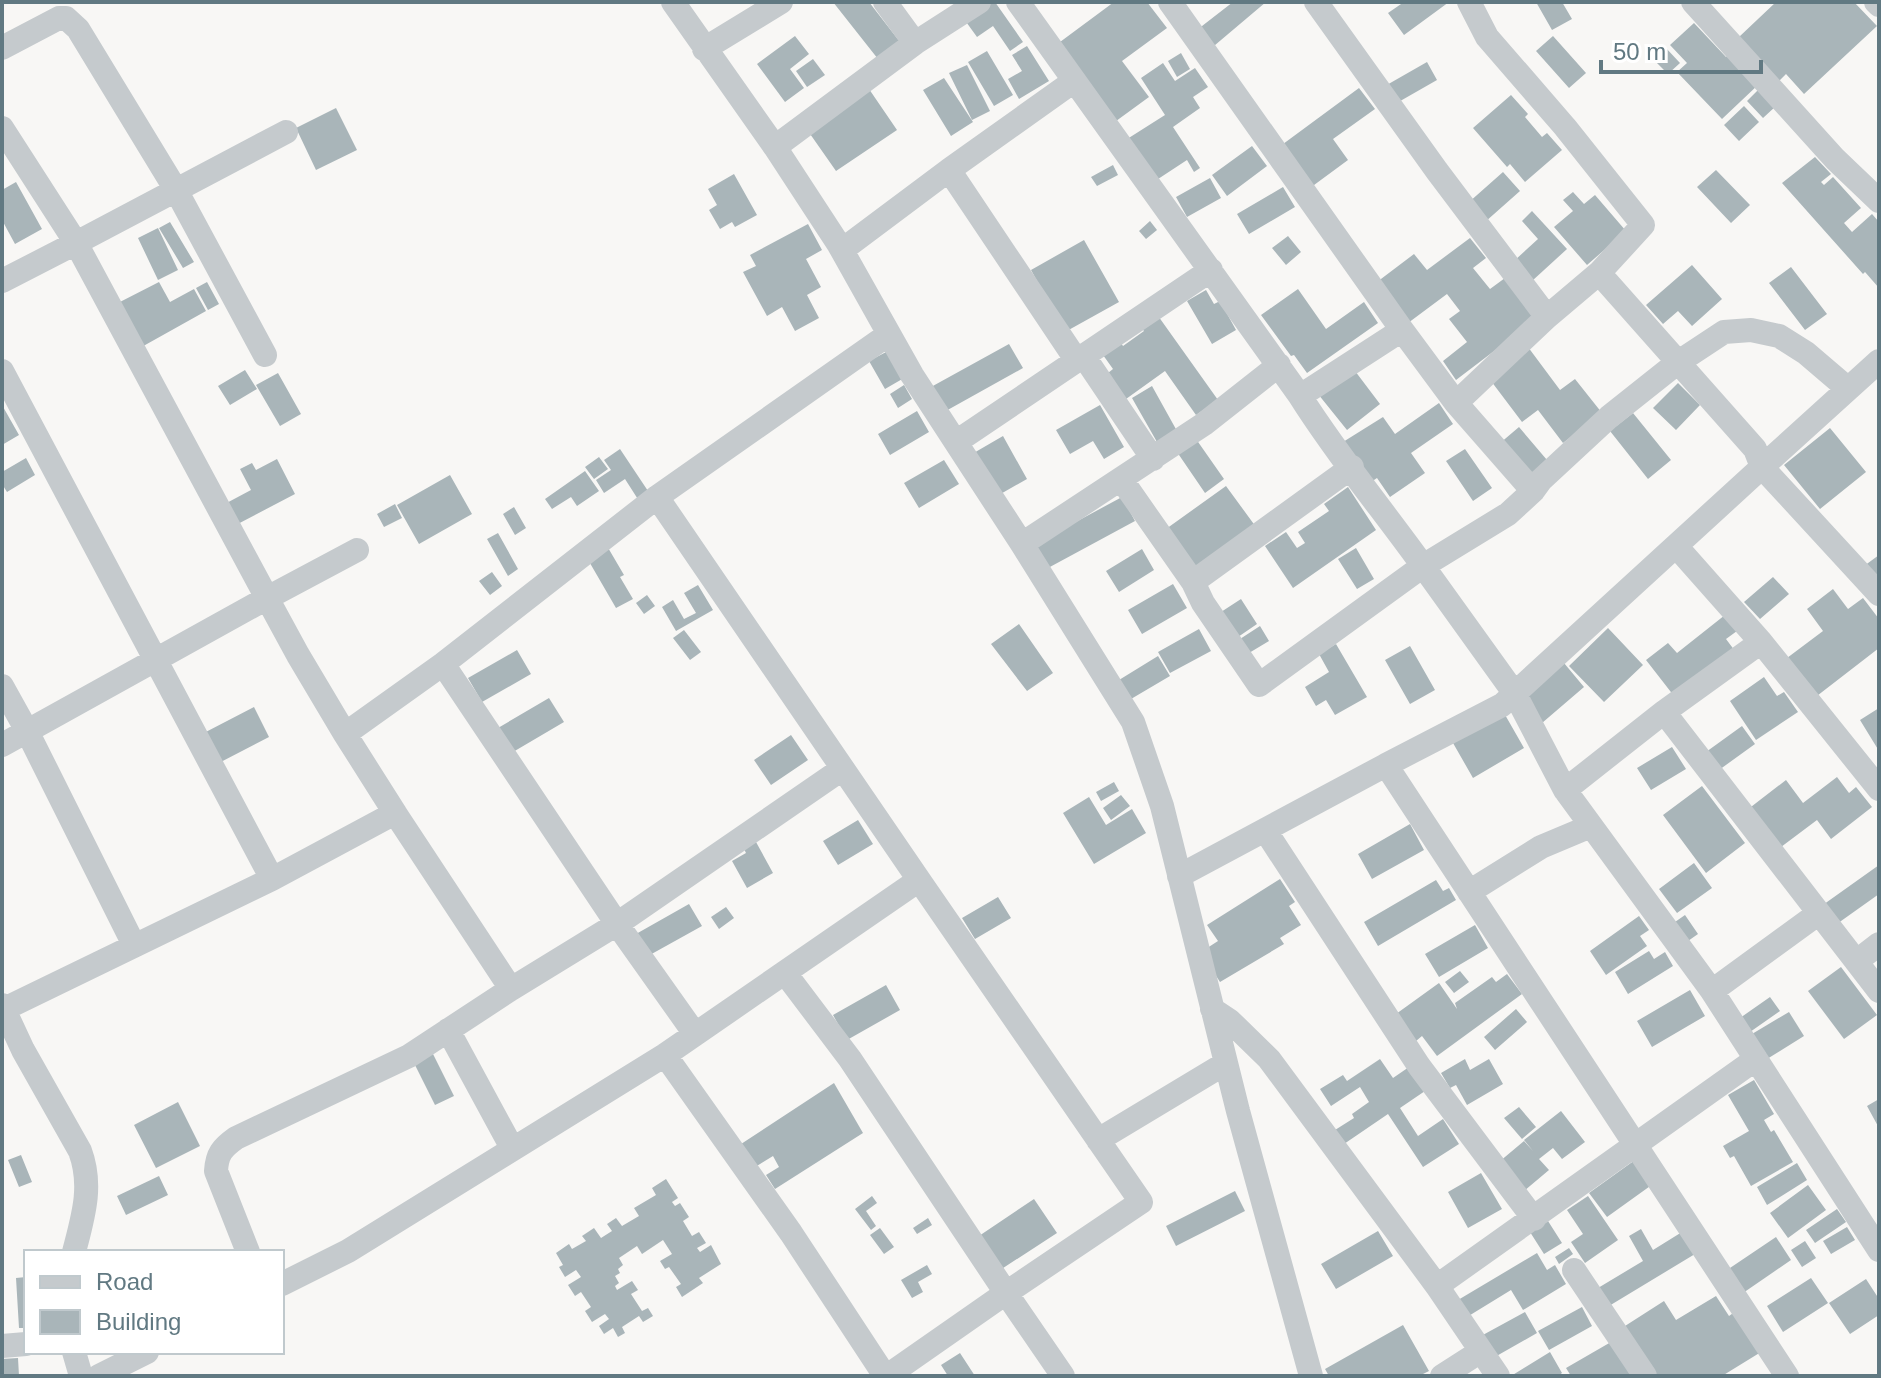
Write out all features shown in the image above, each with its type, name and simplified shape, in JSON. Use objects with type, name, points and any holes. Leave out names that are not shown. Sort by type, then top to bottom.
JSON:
[{"type":"street","points":[[673,2],[775,147],[842,250],[889,334],[1133,722],[1162,806],[1226,1063],[1311,1376]]},
{"type":"street","points":[[704,49],[781,2]]},
{"type":"street","points":[[885,2],[915,43]]},
{"type":"street","points":[[775,147],[915,43],[979,2]]},
{"type":"street","points":[[1018,2],[1279,365],[1329,441],[1352,467],[1515,694],[1565,790],[1712,991],[1879,1250]]},
{"type":"street","points":[[1170,2],[1456,403],[1533,491]]},
{"type":"street","points":[[1316,2],[1547,317]]},
{"type":"street","points":[[1456,403],[1547,317],[1599,273],[1643,225],[1565,127],[1487,37],[1469,2]]},
{"type":"street","points":[[1693,2],[1835,159],[1879,201]]},
{"type":"street","points":[[2,48],[59,18],[71,21],[176,190],[265,355]]},
{"type":"street","points":[[842,250],[1074,81]]},
{"type":"street","points":[[2,128],[76,243],[298,655],[395,813],[511,989]]},
{"type":"street","points":[[2,281],[286,132]]},
{"type":"street","points":[[949,170],[1153,459]]},
{"type":"street","points":[[956,442],[1211,270]]},
{"type":"street","points":[[1599,273],[1755,449],[1762,467],[1879,594]]},
{"type":"street","points":[[1300,396],[1402,330]]},
{"type":"street","points":[[1121,479],[1193,582],[1203,603],[1259,685],[1423,566],[1508,514],[1609,417],[1677,363],[1724,332],[1751,330],[1779,336],[1806,353],[1868,376],[1762,467],[1502,705],[1179,876]]},
{"type":"street","points":[[345,734],[443,664],[657,497],[889,334]]},
{"type":"street","points":[[1022,544],[1204,424],[1279,365]]},
{"type":"street","points":[[2,371],[272,879]]},
{"type":"street","points":[[1193,582],[1352,467]]},
{"type":"street","points":[[657,497],[1141,1202],[886,1376],[791,1233],[665,1055]]},
{"type":"street","points":[[1676,546],[1761,642],[1879,789]]},
{"type":"street","points":[[2,745],[357,550]]},
{"type":"street","points":[[1565,790],[1664,712],[1761,642]]},
{"type":"street","points":[[443,664],[617,924],[695,1034]]},
{"type":"street","points":[[2,686],[134,945]]},
{"type":"street","points":[[1664,712],[1879,991]]},
{"type":"street","points":[[1386,765],[1787,1376]]},
{"type":"street","points":[[247,1250],[216,1171],[217,1158],[222,1149],[236,1138],[409,1056],[617,924],[842,769]]},
{"type":"street","points":[[74,1250],[88,1186],[87,1169],[3,1008],[272,879],[395,813]]},
{"type":"street","points":[[1469,892],[1541,847],[1591,826]]},
{"type":"street","points":[[1265,830],[1419,1066],[1534,1219]]},
{"type":"street","points":[[284,1283],[348,1251],[665,1055],[919,880]]},
{"type":"street","points":[[1712,991],[1819,913]]},
{"type":"street","points":[[1857,961],[1879,944]]},
{"type":"street","points":[[785,973],[850,1059],[1063,1376]]},
{"type":"street","points":[[1212,1009],[1230,1021],[1269,1059],[1437,1286],[1498,1376]]},
{"type":"street","points":[[448,1030],[512,1148]]},
{"type":"street","points":[[1437,1286],[1756,1059]]},
{"type":"street","points":[[1098,1140],[1226,1063]]},
{"type":"street","points":[[1574,1270],[1645,1376]]},
{"type":"street","points":[[2,1346],[24,1344]]},
{"type":"street","points":[[1442,1376],[1481,1351]]},
{"type":"street","points":[[75,1354],[81,1376]]},
{"type":"street","points":[[99,1376],[143,1354]]},
{"type":"building","points":[[833,2],[869,2],[900,42],[878,59]]},
{"type":"building","points":[[988,2],[995,2],[1023,42],[1010,51],[993,26],[977,37],[964,19]]},
{"type":"building","points":[[1114,2],[1147,2],[1167,28],[1122,61],[1149,97],[1112,124],[1060,42]]},
{"type":"building","points":[[1233,2],[1266,2],[1208,51],[1193,33]]},
{"type":"building","points":[[1404,2],[1449,2],[1404,35],[1388,13]]},
{"type":"building","points":[[1536,2],[1562,2],[1572,19],[1552,30]]},
{"type":"building","points":[[1776,2],[1854,2],[1877,26],[1804,94],[1786,74],[1779,81],[1739,37]]},
{"type":"building","points":[[1694,23],[1726,57],[1730,54],[1759,84],[1722,119],[1677,72],[1687,63],[1670,45]]},
{"type":"building","points":[[795,36],[809,54],[790,69],[804,88],[785,102],[757,64]]},
{"type":"building","points":[[1553,36],[1586,73],[1569,88],[1536,51]]},
{"type":"building","points":[[1027,46],[1049,81],[1019,99],[1008,79],[1022,71],[1012,55]]},
{"type":"building","points":[[1665,47],[1680,63],[1668,74],[1653,59]]},
{"type":"building","points":[[987,51],[1013,95],[994,106],[968,62]]},
{"type":"building","points":[[1181,53],[1190,69],[1177,77],[1168,61]]},
{"type":"building","points":[[813,59],[825,75],[807,87],[796,71]]},
{"type":"building","points":[[1427,62],[1437,80],[1395,104],[1385,86]]},
{"type":"building","points":[[1163,63],[1175,81],[1195,68],[1208,87],[1193,97],[1200,108],[1173,127],[1200,168],[1194,172],[1187,160],[1155,181],[1124,141],[1165,115],[1141,78]]},
{"type":"building","points":[[967,65],[990,111],[972,120],[949,73]]},
{"type":"building","points":[[944,78],[973,122],[951,136],[923,90]]},
{"type":"building","points":[[1359,88],[1375,109],[1333,139],[1348,160],[1310,188],[1279,147]]},
{"type":"building","points":[[1760,88],[1776,106],[1763,118],[1747,101]]},
{"type":"building","points":[[869,89],[897,130],[836,171],[808,131]]},
{"type":"building","points":[[1511,95],[1542,137],[1547,133],[1562,150],[1525,182],[1510,164],[1507,167],[1473,128]]},
{"type":"building","points":[[1744,106],[1759,122],[1739,141],[1724,125]]},
{"type":"building","points":[[336,108],[357,150],[316,170],[296,128]]},
{"type":"building","points":[[1252,146],[1267,166],[1227,196],[1212,175]]},
{"type":"building","points":[[1815,157],[1831,174],[1821,182],[1824,185],[1833,177],[1861,208],[1844,223],[1852,232],[1872,214],[1879,222],[1879,288],[1782,183]]},
{"type":"building","points":[[1113,165],[1118,175],[1097,186],[1091,177]]},
{"type":"building","points":[[1716,170],[1750,205],[1731,223],[1697,187]]},
{"type":"building","points":[[1503,172],[1520,191],[1485,222],[1468,203]]},
{"type":"building","points":[[734,174],[757,215],[735,227],[732,222],[720,229],[709,210],[717,205],[708,189]]},
{"type":"building","points":[[1210,178],[1221,198],[1187,217],[1176,197]]},
{"type":"building","points":[[16,182],[42,229],[15,244],[2,220],[2,190]]},
{"type":"building","points":[[1283,187],[1295,207],[1249,234],[1237,214]]},
{"type":"building","points":[[1573,192],[1584,204],[1595,195],[1626,231],[1587,265],[1554,227],[1573,211],[1563,200]]},
{"type":"building","points":[[1532,211],[1567,249],[1532,281],[1514,261],[1538,239],[1522,221]]},
{"type":"building","points":[[1150,221],[1157,230],[1146,239],[1139,231]]},
{"type":"building","points":[[170,222],[194,262],[183,268],[159,228]]},
{"type":"building","points":[[808,224],[822,250],[806,259],[821,287],[807,295],[819,318],[795,331],[782,307],[767,316],[743,272],[756,266],[750,255]]},
{"type":"building","points":[[158,228],[178,270],[158,280],[138,238]]},
{"type":"building","points":[[1288,236],[1301,252],[1286,265],[1272,248]]},
{"type":"building","points":[[1470,238],[1486,258],[1473,268],[1490,289],[1505,278],[1536,319],[1456,380],[1443,361],[1467,342],[1449,319],[1460,311],[1447,294],[1408,323],[1377,282],[1414,254],[1427,270]]},
{"type":"building","points":[[1084,240],[1119,302],[1065,332],[1031,270]]},
{"type":"building","points":[[1692,265],[1722,299],[1692,326],[1678,311],[1663,324],[1646,305]]},
{"type":"building","points":[[1791,267],[1827,314],[1805,330],[1769,283]]},
{"type":"building","points":[[159,282],[170,302],[194,289],[206,311],[138,349],[116,304]]},
{"type":"building","points":[[207,282],[219,304],[208,310],[196,288]]},
{"type":"building","points":[[1298,289],[1326,329],[1364,302],[1378,323],[1307,373],[1261,315]]},
{"type":"building","points":[[1206,290],[1214,304],[1220,301],[1236,330],[1212,344],[1187,301]]},
{"type":"building","points":[[1156,313],[1218,400],[1196,415],[1165,371],[1126,399],[1108,373],[1113,369],[1103,355],[1144,331],[1139,325]]},
{"type":"building","points":[[1009,344],[1023,368],[944,412],[931,387]]},
{"type":"building","points":[[1528,347],[1560,390],[1575,379],[1602,413],[1563,443],[1538,410],[1522,422],[1488,377]]},
{"type":"building","points":[[888,351],[904,378],[885,389],[869,361]]},
{"type":"building","points":[[1352,367],[1380,404],[1347,430],[1318,394]]},
{"type":"building","points":[[245,370],[257,389],[230,405],[218,386]]},
{"type":"building","points":[[278,373],[301,414],[280,426],[256,385]]},
{"type":"building","points":[[1678,383],[1700,405],[1676,430],[1653,408]]},
{"type":"building","points":[[904,385],[912,399],[898,408],[890,394]]},
{"type":"building","points":[[1152,386],[1177,431],[1157,442],[1132,398]]},
{"type":"building","points":[[1439,403],[1453,424],[1411,453],[1425,473],[1390,497],[1377,478],[1371,482],[1343,442],[1383,417],[1395,434]]},
{"type":"building","points":[[2,405],[19,435],[2,445]]},
{"type":"building","points":[[1100,405],[1124,447],[1104,459],[1093,441],[1070,454],[1056,430]]},
{"type":"building","points":[[917,411],[929,432],[890,455],[878,434]]},
{"type":"building","points":[[1633,413],[1671,460],[1648,479],[1610,431]]},
{"type":"building","points":[[1519,427],[1547,460],[1528,477],[1499,444]]},
{"type":"building","points":[[1830,428],[1866,472],[1820,509],[1784,465]]},
{"type":"building","points":[[1003,436],[1027,479],[997,496],[972,454]]},
{"type":"building","points":[[1196,439],[1224,479],[1205,493],[1177,452]]},
{"type":"building","points":[[620,449],[652,497],[641,504],[625,479],[604,493],[596,480],[611,470],[604,460]]},
{"type":"building","points":[[1465,449],[1492,488],[1473,501],[1446,461]]},
{"type":"building","points":[[599,457],[608,469],[594,479],[585,467]]},
{"type":"building","points":[[26,458],[35,475],[7,492],[2,484],[2,472]]},
{"type":"building","points":[[277,459],[295,494],[232,527],[221,506],[251,490],[240,469],[252,463],[256,470]]},
{"type":"building","points":[[944,460],[959,484],[919,508],[904,483]]},
{"type":"building","points":[[585,471],[599,491],[577,506],[571,497],[552,509],[545,499]]},
{"type":"building","points":[[450,475],[472,514],[419,544],[397,505]]},
{"type":"building","points":[[1226,486],[1256,527],[1196,570],[1166,529]]},
{"type":"building","points":[[1348,487],[1376,530],[1293,588],[1265,546],[1286,532],[1297,548],[1305,543],[1298,532],[1329,511],[1324,504]]},
{"type":"building","points":[[1122,497],[1135,521],[1048,568],[1035,544]]},
{"type":"building","points":[[395,504],[402,518],[384,527],[377,514]]},
{"type":"building","points":[[514,507],[526,528],[515,535],[503,514]]},
{"type":"building","points":[[498,533],[518,569],[508,576],[487,539]]},
{"type":"building","points":[[607,546],[624,575],[620,577],[633,599],[616,608],[587,558]]},
{"type":"building","points":[[1356,548],[1374,579],[1357,589],[1338,559]]},
{"type":"building","points":[[1142,549],[1154,570],[1119,592],[1106,571]]},
{"type":"building","points":[[1879,555],[1879,585],[1864,566]]},
{"type":"building","points":[[492,572],[502,586],[490,595],[479,581]]},
{"type":"building","points":[[1773,577],[1789,594],[1760,619],[1744,602]]},
{"type":"building","points":[[1173,584],[1187,608],[1142,634],[1128,610]]},
{"type":"building","points":[[698,585],[713,610],[676,631],[662,607],[673,600],[684,619],[696,613],[684,593]]},
{"type":"building","points":[[1833,589],[1848,609],[1863,598],[1879,619],[1879,648],[1813,699],[1783,661],[1823,631],[1807,609]]},
{"type":"building","points":[[647,595],[655,606],[644,614],[636,603]]},
{"type":"building","points":[[1241,599],[1257,624],[1238,637],[1221,612]]},
{"type":"building","points":[[1725,615],[1737,631],[1726,639],[1735,651],[1674,696],[1646,660],[1668,643],[1677,653]]},
{"type":"building","points":[[1019,624],[1053,673],[1027,691],[991,644]]},
{"type":"building","points":[[1260,626],[1269,641],[1249,653],[1240,639]]},
{"type":"building","points":[[1608,628],[1643,665],[1604,702],[1569,666]]},
{"type":"building","points":[[1199,629],[1211,651],[1170,673],[1158,652]]},
{"type":"building","points":[[684,630],[701,652],[690,660],[673,638]]},
{"type":"building","points":[[1336,644],[1367,697],[1335,715],[1326,700],[1316,706],[1305,687],[1329,672],[1319,654]]},
{"type":"building","points":[[1410,646],[1435,690],[1410,704],[1385,660]]},
{"type":"building","points":[[517,650],[531,674],[482,702],[468,678]]},
{"type":"building","points":[[1158,656],[1170,676],[1131,699],[1119,680]]},
{"type":"building","points":[[1564,663],[1584,687],[1542,723],[1522,698]]},
{"type":"building","points":[[1764,677],[1777,696],[1784,692],[1798,712],[1756,740],[1730,701]]},
{"type":"building","points":[[549,698],[564,722],[513,752],[498,728]]},
{"type":"building","points":[[254,707],[269,737],[215,765],[200,735]]},
{"type":"building","points":[[1879,708],[1879,751],[1860,720]]},
{"type":"building","points":[[1504,713],[1524,748],[1473,778],[1453,743]]},
{"type":"building","points":[[1742,726],[1755,744],[1719,770],[1706,752]]},
{"type":"building","points":[[791,735],[808,760],[771,785],[754,760]]},
{"type":"building","points":[[1672,747],[1686,769],[1651,790],[1637,768]]},
{"type":"building","points":[[1837,777],[1849,793],[1856,787],[1872,807],[1831,839],[1817,820],[1777,850],[1747,810],[1786,780],[1803,803]]},
{"type":"building","points":[[1114,782],[1119,791],[1101,801],[1096,792]]},
{"type":"building","points":[[1702,786],[1745,843],[1706,873],[1663,815]]},
{"type":"building","points":[[1121,795],[1130,806],[1111,820],[1103,808]]},
{"type":"building","points":[[1089,797],[1106,825],[1132,809],[1146,833],[1094,864],[1063,813]]},
{"type":"building","points":[[858,820],[873,844],[838,865],[823,841]]},
{"type":"building","points":[[1410,824],[1424,850],[1372,879],[1358,854]]},
{"type":"building","points":[[756,842],[773,873],[747,888],[732,861],[746,853],[744,849]]},
{"type":"building","points":[[1694,863],[1712,888],[1677,913],[1659,889]]},
{"type":"building","points":[[1879,865],[1879,894],[1834,926],[1820,907]]},
{"type":"building","points":[[1280,879],[1295,902],[1289,906],[1301,925],[1280,938],[1284,944],[1220,982],[1201,952],[1218,941],[1207,925]]},
{"type":"building","points":[[1436,880],[1443,891],[1449,888],[1456,900],[1378,946],[1364,922]]},
{"type":"building","points":[[998,897],[1011,918],[975,939],[962,918]]},
{"type":"building","points":[[689,904],[702,926],[648,956],[636,934]]},
{"type":"building","points":[[726,907],[734,918],[719,929],[711,917]]},
{"type":"building","points":[[1685,915],[1698,934],[1688,941],[1675,922]]},
{"type":"building","points":[[1639,916],[1649,930],[1640,936],[1647,946],[1606,975],[1590,951]]},
{"type":"building","points":[[1475,925],[1488,948],[1439,977],[1425,954]]},
{"type":"building","points":[[1649,951],[1654,959],[1665,952],[1673,966],[1628,994],[1615,972]]},
{"type":"building","points":[[1841,967],[1877,1015],[1844,1039],[1808,991]]},
{"type":"building","points":[[1460,971],[1469,982],[1454,993],[1445,982]]},
{"type":"building","points":[[1507,974],[1522,994],[1437,1056],[1422,1036],[1416,1041],[1396,1014],[1439,983],[1457,1009],[1455,1003],[1492,977],[1496,982]]},
{"type":"building","points":[[886,985],[900,1010],[847,1040],[833,1015]]},
{"type":"building","points":[[1690,990],[1705,1016],[1652,1047],[1637,1021]]},
{"type":"building","points":[[1770,997],[1780,1011],[1750,1032],[1740,1018]]},
{"type":"building","points":[[1516,1009],[1527,1022],[1495,1050],[1484,1037]]},
{"type":"building","points":[[1789,1012],[1804,1036],[1767,1059],[1752,1034]]},
{"type":"building","points":[[429,1046],[454,1096],[435,1105],[410,1055]]},
{"type":"building","points":[[1380,1059],[1393,1078],[1409,1067],[1425,1091],[1400,1108],[1418,1136],[1443,1119],[1459,1144],[1423,1167],[1388,1114],[1344,1144],[1335,1130],[1354,1118],[1352,1114],[1369,1102],[1360,1087],[1331,1106],[1320,1089],[1343,1075],[1347,1081]]},
{"type":"building","points":[[1465,1059],[1470,1070],[1489,1059],[1503,1084],[1467,1105],[1456,1085],[1450,1088],[1441,1073]]},
{"type":"building","points":[[1754,1080],[1774,1114],[1764,1120],[1771,1132],[1774,1130],[1793,1162],[1751,1186],[1734,1156],[1730,1158],[1723,1146],[1749,1131],[1728,1095]]},
{"type":"building","points":[[834,1083],[863,1133],[775,1189],[766,1175],[779,1167],[773,1156],[752,1169],[738,1146]]},
{"type":"building","points":[[1879,1099],[1879,1128],[1867,1106]]},
{"type":"building","points":[[178,1102],[200,1146],[156,1168],[134,1125]]},
{"type":"building","points":[[1519,1107],[1536,1127],[1522,1139],[1504,1118]]},
{"type":"building","points":[[1561,1111],[1585,1142],[1562,1159],[1553,1148],[1539,1159],[1549,1170],[1524,1191],[1499,1162],[1524,1141],[1533,1151],[1524,1140]]},
{"type":"building","points":[[21,1155],[32,1182],[19,1187],[8,1160]]},
{"type":"building","points":[[1635,1160],[1653,1184],[1607,1217],[1589,1193]]},
{"type":"building","points":[[1797,1163],[1807,1180],[1767,1205],[1757,1187]]},
{"type":"building","points":[[1481,1173],[1502,1209],[1468,1228],[1448,1192]]},
{"type":"building","points":[[159,1176],[168,1195],[126,1215],[117,1196]]},
{"type":"building","points":[[666,1179],[678,1198],[672,1202],[675,1206],[680,1203],[689,1217],[683,1221],[692,1236],[699,1232],[706,1243],[697,1248],[700,1252],[711,1245],[721,1264],[699,1278],[703,1283],[682,1297],[676,1287],[681,1284],[669,1267],[665,1269],[660,1261],[672,1254],[663,1240],[642,1254],[637,1246],[619,1258],[623,1265],[615,1276],[619,1283],[615,1286],[617,1290],[632,1281],[638,1290],[631,1294],[642,1311],[648,1308],[653,1316],[643,1322],[639,1316],[622,1327],[625,1333],[618,1337],[613,1328],[604,1334],[599,1326],[609,1319],[605,1314],[592,1322],[585,1311],[591,1307],[581,1292],[575,1296],[568,1285],[581,1277],[576,1270],[565,1277],[556,1253],[569,1244],[572,1249],[586,1241],[582,1236],[594,1228],[601,1238],[612,1231],[607,1224],[616,1218],[622,1226],[639,1216],[634,1208],[656,1195],[652,1188]]},
{"type":"building","points":[[1808,1185],[1826,1210],[1788,1238],[1770,1213]]},
{"type":"building","points":[[1235,1191],[1245,1211],[1176,1246],[1166,1226]]},
{"type":"building","points":[[872,1196],[877,1203],[866,1211],[876,1226],[871,1230],[855,1209]]},
{"type":"building","points":[[1588,1196],[1618,1240],[1585,1263],[1571,1242],[1583,1234],[1567,1210]]},
{"type":"building","points":[[1034,1199],[1057,1233],[997,1272],[976,1238]]},
{"type":"building","points":[[1837,1209],[1846,1222],[1815,1243],[1806,1230]]},
{"type":"building","points":[[928,1218],[932,1225],[917,1234],[913,1228]]},
{"type":"building","points":[[1548,1221],[1562,1243],[1544,1254],[1530,1232]]},
{"type":"building","points":[[1847,1227],[1855,1240],[1831,1254],[1823,1241]]},
{"type":"building","points":[[880,1228],[894,1247],[884,1254],[870,1235]]},
{"type":"building","points":[[1641,1229],[1653,1250],[1682,1232],[1695,1254],[1609,1306],[1598,1288],[1643,1261],[1629,1236]]},
{"type":"building","points":[[1378,1231],[1393,1256],[1336,1289],[1321,1264]]},
{"type":"building","points":[[1776,1237],[1791,1260],[1743,1293],[1727,1270]]},
{"type":"building","points":[[1805,1241],[1816,1258],[1802,1267],[1791,1250]]},
{"type":"building","points":[[1569,1248],[1573,1254],[1559,1264],[1555,1257]]},
{"type":"building","points":[[1537,1253],[1547,1270],[1555,1265],[1566,1284],[1523,1310],[1511,1290],[1467,1317],[1458,1300]]},
{"type":"building","points":[[927,1265],[932,1274],[918,1282],[923,1292],[912,1298],[901,1280]]},
{"type":"building","points":[[24,1277],[24,1328],[19,1328],[16,1278]]},
{"type":"building","points":[[1811,1278],[1828,1303],[1783,1332],[1767,1306]]},
{"type":"building","points":[[1866,1279],[1879,1299],[1879,1315],[1850,1334],[1829,1303]]},
{"type":"building","points":[[1716,1296],[1729,1316],[1736,1311],[1761,1352],[1722,1376],[1656,1376],[1625,1326],[1664,1301],[1676,1320]]},
{"type":"building","points":[[1582,1307],[1592,1326],[1549,1350],[1538,1331]]},
{"type":"building","points":[[1525,1312],[1537,1333],[1493,1358],[1481,1336]]},
{"type":"building","points":[[1403,1325],[1429,1371],[1419,1376],[1329,1376],[1325,1369]]},
{"type":"building","points":[[1611,1342],[1631,1376],[1571,1376],[1566,1368]]},
{"type":"building","points":[[1550,1352],[1562,1373],[1558,1376],[1511,1376]]},
{"type":"building","points":[[960,1353],[975,1376],[948,1376],[941,1365]]},
{"type":"building","points":[[18,1358],[19,1376],[2,1376],[2,1359]]}]
